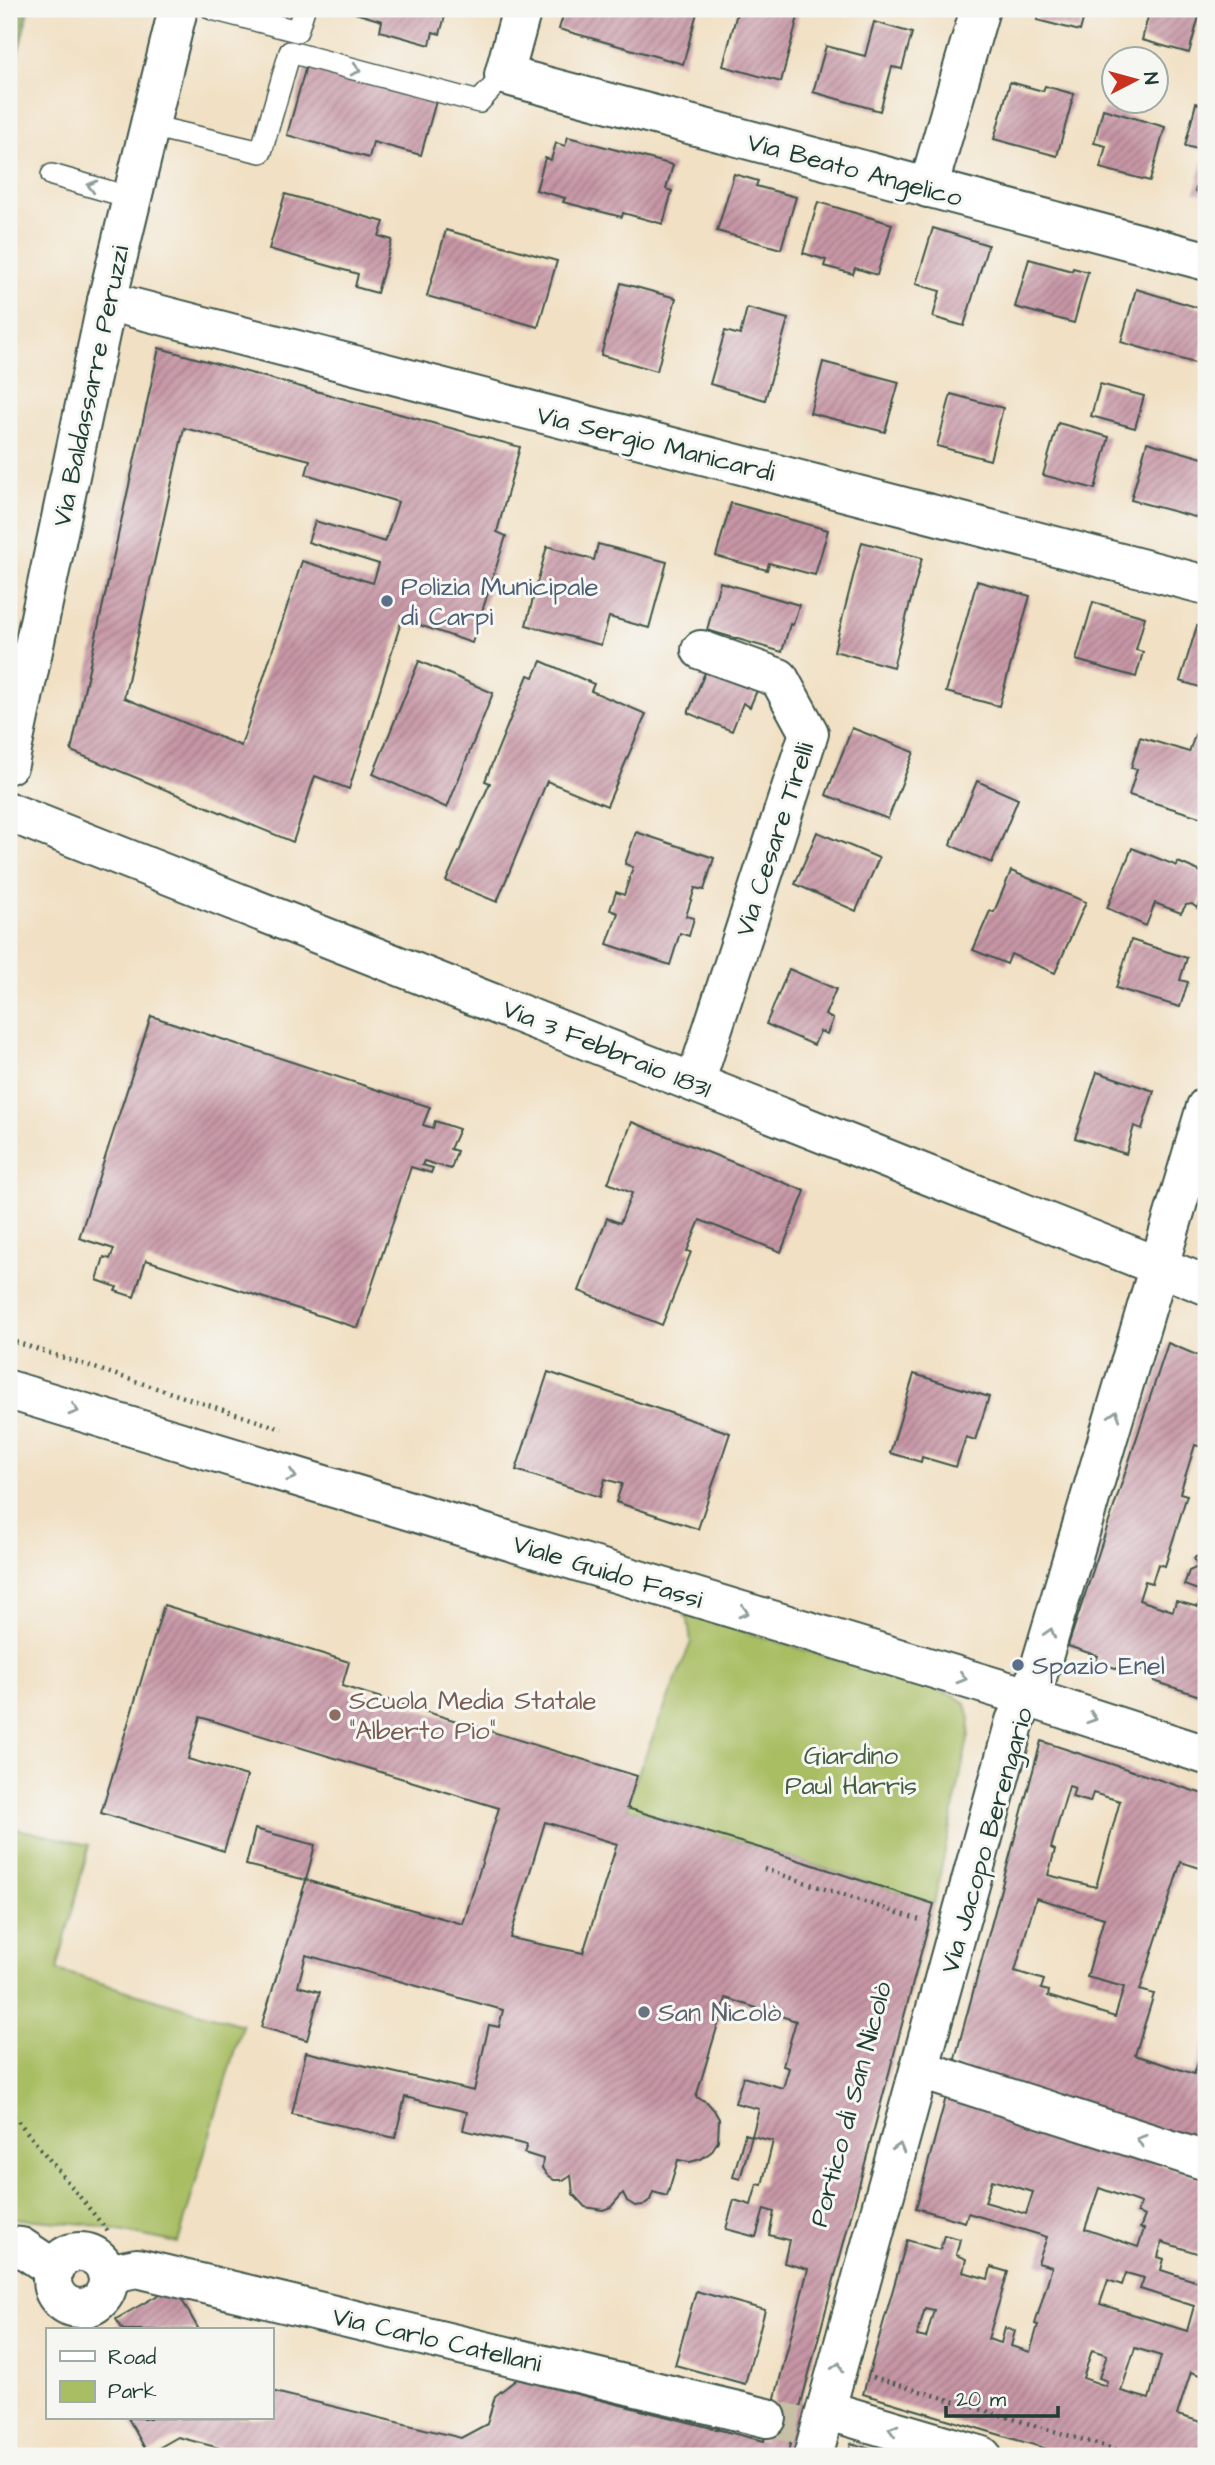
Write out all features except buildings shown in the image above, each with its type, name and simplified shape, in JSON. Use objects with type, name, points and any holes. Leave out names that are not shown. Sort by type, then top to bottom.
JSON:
[{"type":"street","name":"Via Baldassarre Peruzzi","points":[[9,764],[107,301],[178,9]]},
{"type":"street","points":[[504,75],[522,9]]},
{"type":"street","points":[[928,188],[980,9]]},
{"type":"street","name":"Via Beato Angelico","points":[[504,75],[1206,261]]},
{"type":"street","name":"Via Sergio Manicardi","points":[[107,301],[1206,585]]},
{"type":"street","name":"Via Cesare Tirelli","points":[[695,1083],[810,733],[779,678],[701,650]]},
{"type":"street","name":"Via 3 Febbraio 1831","points":[[9,811],[1206,1285]]},
{"type":"street","name":"Via Jacopo Berengario","points":[[805,2428],[838,2367],[1015,1721],[1038,1674],[1206,1107]]},
{"type":"street","name":"Viale Guido Fassi","points":[[9,1390],[1027,1698],[1206,1755]]},
{"type":"street","points":[[921,2070],[1206,2161]]},
{"type":"street","name":"Via Carlo Catellani","points":[[9,2246],[21,2247],[54,2269],[66,2256],[83,2252],[122,2271],[805,2428],[982,2456]]},
{"type":"lane","points":[[212,9],[297,31],[304,9]]},
{"type":"lane","points":[[150,126],[261,152],[290,52],[479,102],[504,75]]},
{"type":"lane","points":[[51,175],[132,198]]},
{"type":"path","points":[[764,1869],[920,1920],[916,1933]]},
{"type":"path","points":[[9,2110],[122,2271]]},
{"type":"path","points":[[838,2367],[1137,2456]]},
{"type":"green space","points":[[9,9],[29,9],[9,89]]},
{"type":"green space","name":"Giardino Paul Harris","points":[[683,1613],[953,1695],[965,1703],[970,1718],[969,1734],[934,1904],[627,1808],[637,1776],[691,1642],[688,1620]]},
{"type":"green space","points":[[9,1827],[89,1845],[57,1970],[242,2025],[178,2243],[85,2224],[9,2218]]},
{"type":"tunnel","points":[[767,2418],[798,2425]]},
{"type":"place","name":"Polizia Municipale di Carpi","points":[[387,601]]},
{"type":"place","name":"Spazio Enel","points":[[1018,1665]]},
{"type":"place","name":"Scuola Media Statale “Alberto Pio”","points":[[335,1715]]},
{"type":"place","name":"San Nicolò","points":[[644,2012]]}]
